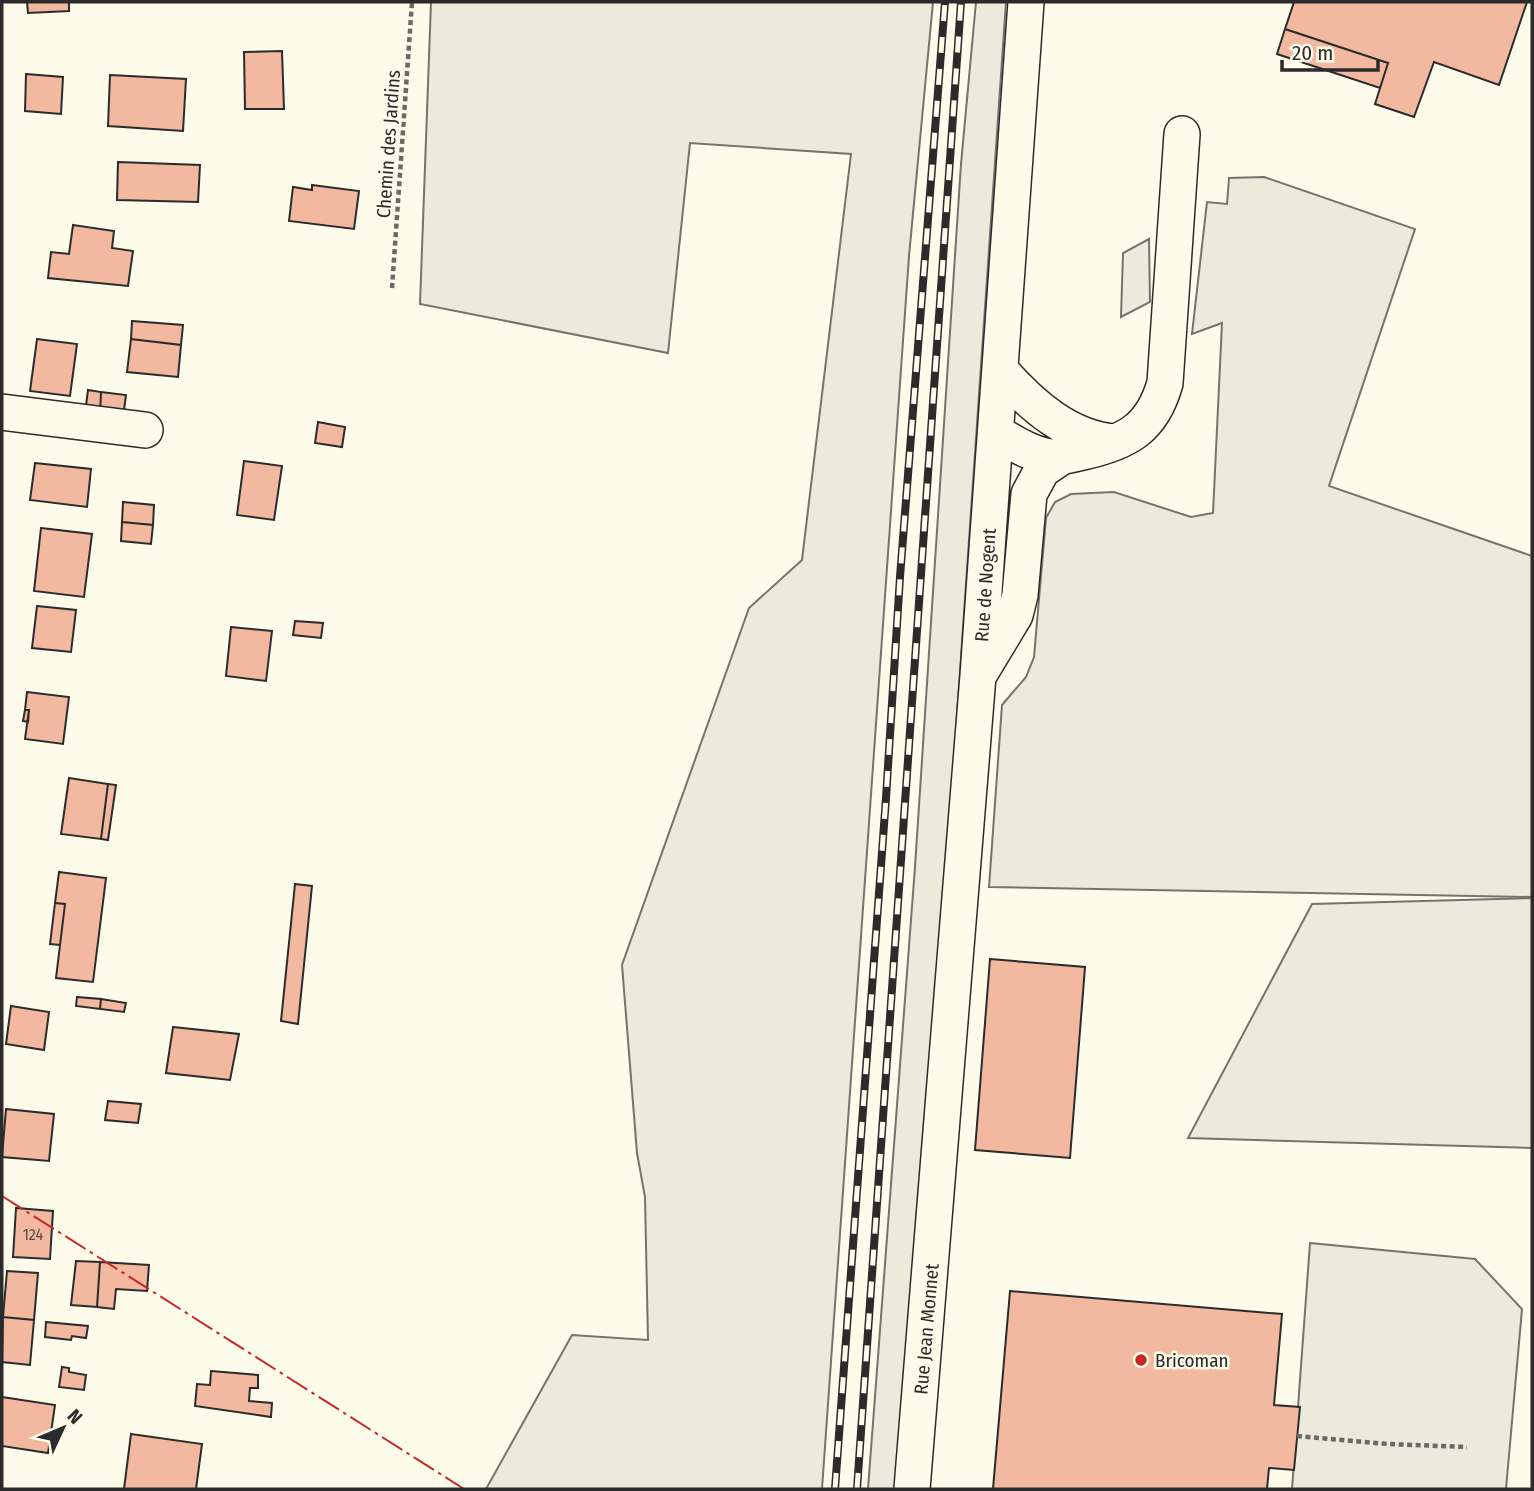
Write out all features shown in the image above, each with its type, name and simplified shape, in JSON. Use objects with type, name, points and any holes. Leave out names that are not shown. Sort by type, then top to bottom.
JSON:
[{"type":"street","name":"Rue de Nogent","points":[[938,1168],[978,676],[1026,2]]},
{"type":"street","points":[[978,676],[1015,615],[1020,595],[1029,494],[1042,470],[1061,457],[1119,442],[1144,425],[1160,402],[1166,383],[1182,134]]},
{"type":"street","points":[[1001,371],[1038,407],[1070,430],[1087,438],[1119,442]]},
{"type":"street","points":[[2,412],[145,430]]},
{"type":"street","points":[[996,432],[1035,453],[1061,457]]},
{"type":"street","name":"Rue Jean Monnet","points":[[912,1489],[938,1168]]},
{"type":"path","name":"Chemin des Jardins","points":[[392,288],[412,2]]},
{"type":"path","points":[[1297,1436],[1388,1444],[1467,1447]]},
{"type":"shaded area","points":[[431,2],[933,2],[909,256],[822,1489],[486,1489],[572,1335],[648,1340],[645,1197],[637,1153],[622,965],[749,608],[802,560],[851,154],[690,143],[668,353],[420,304]]},
{"type":"shaded area","points":[[976,2],[1006,2],[946,875],[899,1489],[868,1489],[915,867],[961,164]]},
{"type":"shaded area","points":[[1264,177],[1415,229],[1329,486],[1532,556],[1532,897],[989,887],[1002,705],[1026,677],[1034,657],[1046,518],[1055,502],[1071,494],[1114,492],[1191,517],[1213,513],[1222,323],[1192,334],[1207,202],[1227,204],[1229,178]]},
{"type":"shaded area","points":[[1149,239],[1150,302],[1121,317],[1123,253]]},
{"type":"shaded area","points":[[1532,898],[1532,1148],[1188,1138],[1312,904]]},
{"type":"shaded area","points":[[1310,1243],[1475,1259],[1522,1309],[1506,1489],[1292,1489]]},
{"type":"building","points":[[27,2],[69,2],[69,11],[28,13]]},
{"type":"building","points":[[1294,2],[1527,2],[1499,85],[1434,62],[1414,117],[1375,104],[1388,63],[1285,29]]},
{"type":"building","points":[[1285,29],[1388,63],[1380,88],[1277,54]]},
{"type":"building","points":[[282,51],[284,109],[245,109],[244,52]]},
{"type":"building","points":[[26,74],[63,77],[61,114],[25,111]]},
{"type":"building","points":[[110,75],[186,79],[183,131],[108,126]]},
{"type":"building","points":[[118,162],[200,165],[198,202],[117,200]]},
{"type":"building","points":[[312,185],[359,191],[354,229],[289,221],[293,187],[312,190]]},
{"type":"building","points":[[73,225],[114,231],[112,248],[133,251],[128,286],[48,278],[51,252],[69,254]]},
{"type":"building","points":[[132,321],[183,325],[181,345],[131,339]]},
{"type":"building","points":[[37,339],[77,344],[70,396],[30,391]]},
{"type":"building","points":[[131,339],[181,345],[178,377],[127,372]]},
{"type":"building","points":[[88,390],[101,392],[100,415],[85,413]]},
{"type":"building","points":[[101,392],[126,395],[123,418],[100,415]]},
{"type":"building","points":[[318,422],[345,427],[342,447],[315,443]]},
{"type":"building","points":[[244,461],[282,466],[274,520],[237,515]]},
{"type":"building","points":[[35,463],[91,469],[87,507],[30,500]]},
{"type":"building","points":[[123,502],[154,505],[153,525],[122,522]]},
{"type":"building","points":[[122,522],[153,525],[151,544],[121,541]]},
{"type":"building","points":[[41,528],[92,534],[84,597],[34,591]]},
{"type":"building","points":[[37,606],[76,610],[71,652],[32,648]]},
{"type":"building","points":[[295,621],[323,623],[321,638],[293,635]]},
{"type":"building","points":[[231,627],[272,631],[266,681],[226,676]]},
{"type":"building","points":[[27,692],[69,697],[63,744],[25,739],[29,710],[25,710]]},
{"type":"building","points":[[25,710],[29,710],[28,722],[23,721]]},
{"type":"building","points":[[69,778],[108,784],[101,839],[61,834]]},
{"type":"building","points":[[108,784],[116,785],[108,840],[101,839]]},
{"type":"building","points":[[59,872],[106,878],[93,982],[56,978],[65,904],[55,903]]},
{"type":"building","points":[[295,884],[312,886],[298,1024],[281,1021]]},
{"type":"building","points":[[55,903],[65,904],[60,945],[50,944]]},
{"type":"building","points":[[990,959],[1085,967],[1070,1158],[975,1150]]},
{"type":"building","points":[[77,997],[101,999],[100,1009],[76,1006]]},
{"type":"building","points":[[101,999],[126,1003],[124,1012],[100,1009]]},
{"type":"building","points":[[11,1006],[49,1012],[44,1050],[6,1044]]},
{"type":"building","points":[[173,1027],[239,1034],[230,1080],[166,1073]]},
{"type":"building","points":[[108,1101],[141,1104],[138,1123],[105,1120]]},
{"type":"building","points":[[6,1109],[54,1114],[49,1161],[2,1157]]},
{"type":"building","points":[[16,1208],[53,1211],[50,1259],[13,1257]]},
{"type":"building","points":[[76,1261],[100,1262],[97,1307],[71,1305]]},
{"type":"building","points":[[100,1262],[149,1265],[147,1291],[116,1289],[114,1309],[97,1307]]},
{"type":"building","points":[[7,1271],[38,1273],[34,1320],[3,1317]]},
{"type":"building","name":"Bricoman","points":[[1010,1291],[1282,1314],[1274,1405],[1300,1407],[1294,1470],[1269,1468],[1267,1489],[993,1489]]},
{"type":"building","points":[[3,1317],[34,1320],[30,1365],[2,1362]]},
{"type":"building","points":[[46,1322],[88,1326],[86,1338],[72,1336],[71,1340],[45,1337]]},
{"type":"building","points":[[62,1367],[69,1368],[69,1372],[86,1375],[84,1390],[59,1387]]},
{"type":"building","points":[[211,1371],[258,1375],[258,1388],[250,1388],[249,1401],[272,1403],[271,1417],[195,1406],[197,1384],[210,1385]]},
{"type":"building","points":[[2,1397],[55,1405],[48,1453],[2,1446]]},
{"type":"building","points":[[131,1434],[202,1444],[196,1489],[124,1489]]},
{"type":"railway","points":[[835,1489],[900,577],[945,2]]},
{"type":"railway","points":[[857,1489],[961,2]]},
{"type":"power","points":[[2,1196],[464,1489]]},
{"type":"place","name":"Bricoman","points":[[1141,1360]]}]
